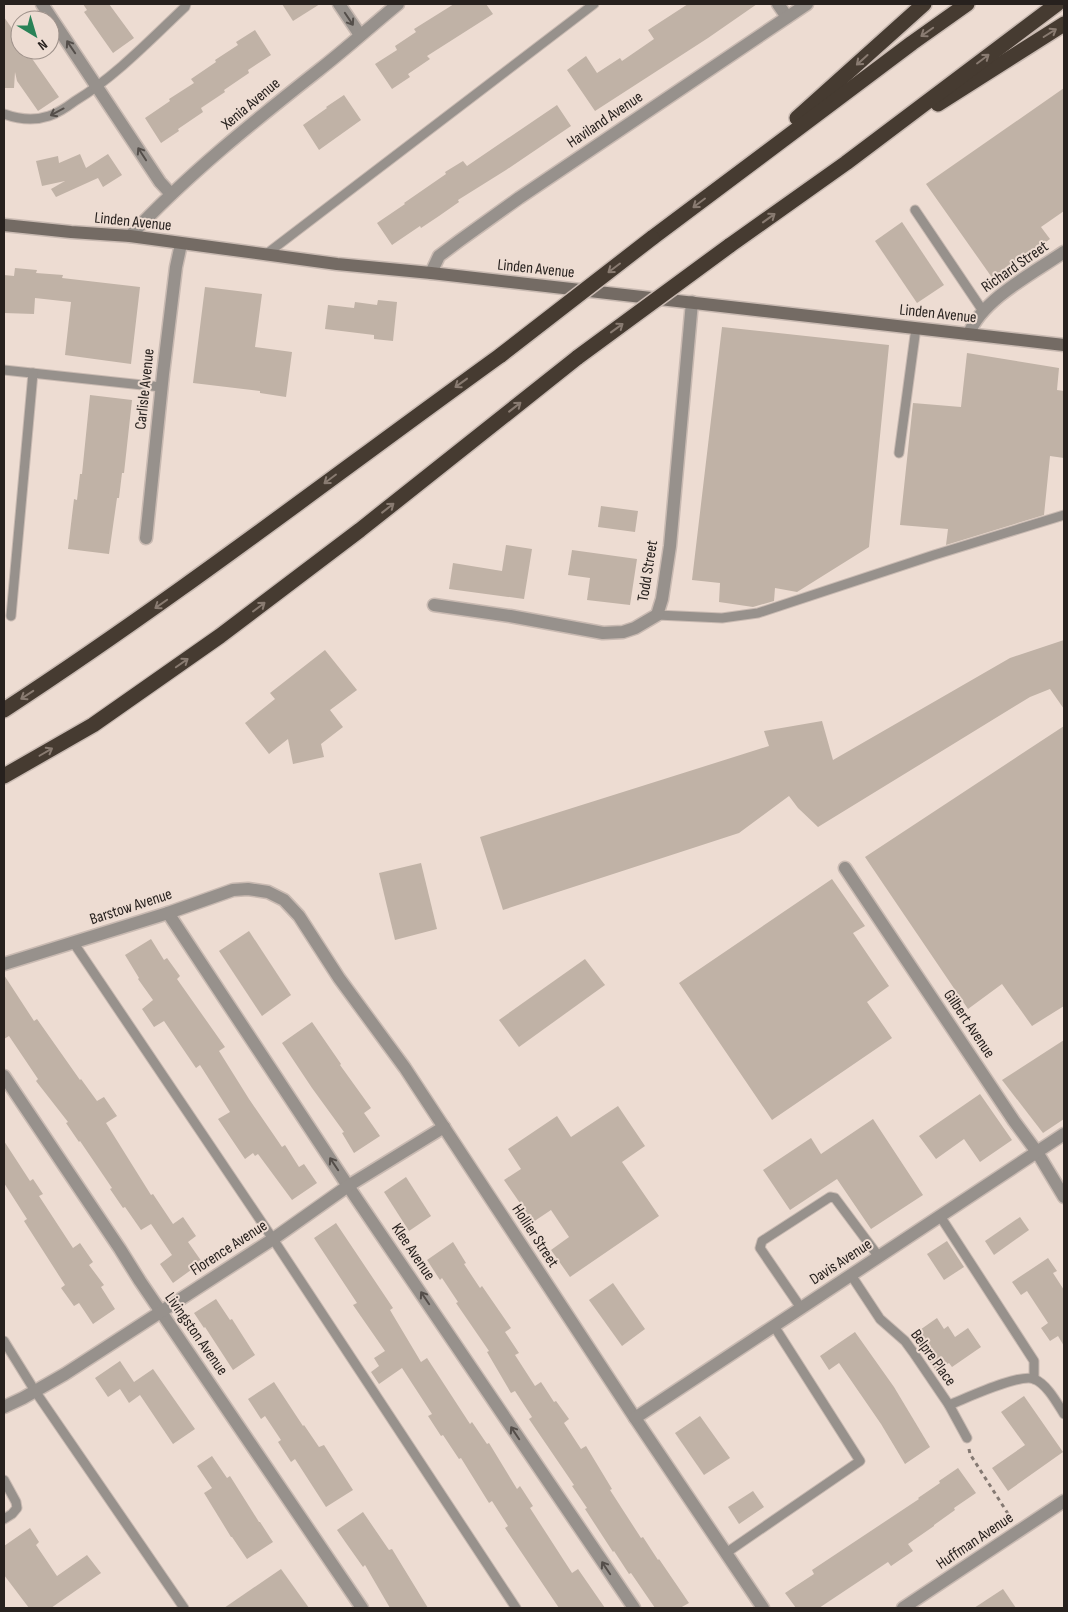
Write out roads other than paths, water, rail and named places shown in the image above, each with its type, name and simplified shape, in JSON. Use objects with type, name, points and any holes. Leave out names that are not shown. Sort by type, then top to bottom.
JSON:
[{"type":"highway","points":[[724,184],[924,4]]},
{"type":"highway","points":[[4,710],[78,662],[201,576],[500,355],[652,238],[967,4]]},
{"type":"highway","points":[[4,776],[93,725],[220,636],[360,530],[578,357],[846,163],[1057,4]]},
{"type":"highway","points":[[846,163],[1064,24]]},
{"type":"main road","name":"Linden Avenue","points":[[4,225],[130,236],[337,264],[1064,344]]},
{"type":"street","points":[[42,4],[160,182],[171,194]]},
{"type":"street","points":[[339,4],[360,35]]},
{"type":"street","name":"Xenia Avenue","points":[[130,236],[171,194],[288,93],[320,70],[398,4]]},
{"type":"street","points":[[778,4],[787,17]]},
{"type":"street","name":"Haviland Avenue","points":[[431,273],[439,256],[519,198],[807,4]]},
{"type":"street","name":"Carlisle Avenue","points":[[146,538],[161,387],[180,244]]},
{"type":"street","name":"Richard Street","points":[[969,334],[972,326],[993,301],[1064,252]]},
{"type":"street","name":"Todd Street","points":[[434,605],[510,616],[603,633],[623,632],[636,628],[657,615],[662,599],[670,546],[692,302]]},
{"type":"street","name":"Gilbert Avenue","points":[[846,868],[1014,1121],[1037,1152],[1064,1198]]},
{"type":"street","name":"Barstow Avenue","points":[[4,964],[168,914],[233,890],[248,889],[268,892]]},
{"type":"street","name":"Hollier Street","points":[[268,892],[284,900],[299,916],[339,978],[405,1068],[635,1418],[763,1608]]},
{"type":"street","name":"Klee Avenue","points":[[168,914],[348,1186],[634,1608]]},
{"type":"street","name":"Livingston Avenue","points":[[4,1076],[161,1312],[362,1608]]},
{"type":"street","name":"Florence Avenue","points":[[4,1407],[65,1374],[273,1239],[348,1186],[444,1128]]},
{"type":"street","name":"Davis Avenue","points":[[635,1418],[1064,1134]]},
{"type":"street","name":"Huffman Avenue","points":[[903,1608],[1064,1501]]},
{"type":"lane","points":[[4,114],[28,119],[50,116],[98,87],[186,4]]},
{"type":"lane","points":[[266,255],[594,4]]},
{"type":"lane","points":[[914,210],[983,311]]},
{"type":"lane","points":[[899,453],[916,328]]},
{"type":"lane","points":[[4,370],[161,387]]},
{"type":"lane","points":[[11,616],[33,373]]},
{"type":"lane","points":[[657,615],[722,618],[758,613],[934,555],[1064,515]]},
{"type":"lane","points":[[73,942],[273,1239],[516,1608]]},
{"type":"lane","points":[[801,1308],[760,1248],[762,1241],[777,1231],[830,1197],[835,1198],[879,1257]]},
{"type":"lane","points":[[940,1216],[1034,1361],[1034,1378]]},
{"type":"lane","name":"Belpre Place","points":[[851,1275],[880,1319],[909,1346],[948,1406],[966,1438]]},
{"type":"lane","points":[[726,1553],[860,1461],[774,1326]]},
{"type":"lane","points":[[4,1341],[184,1608]]},
{"type":"lane","points":[[948,1406],[1018,1378],[1034,1378],[1046,1388],[1064,1414]]},
{"type":"lane","points":[[4,1480],[16,1502],[17,1508],[4,1519]]}]
